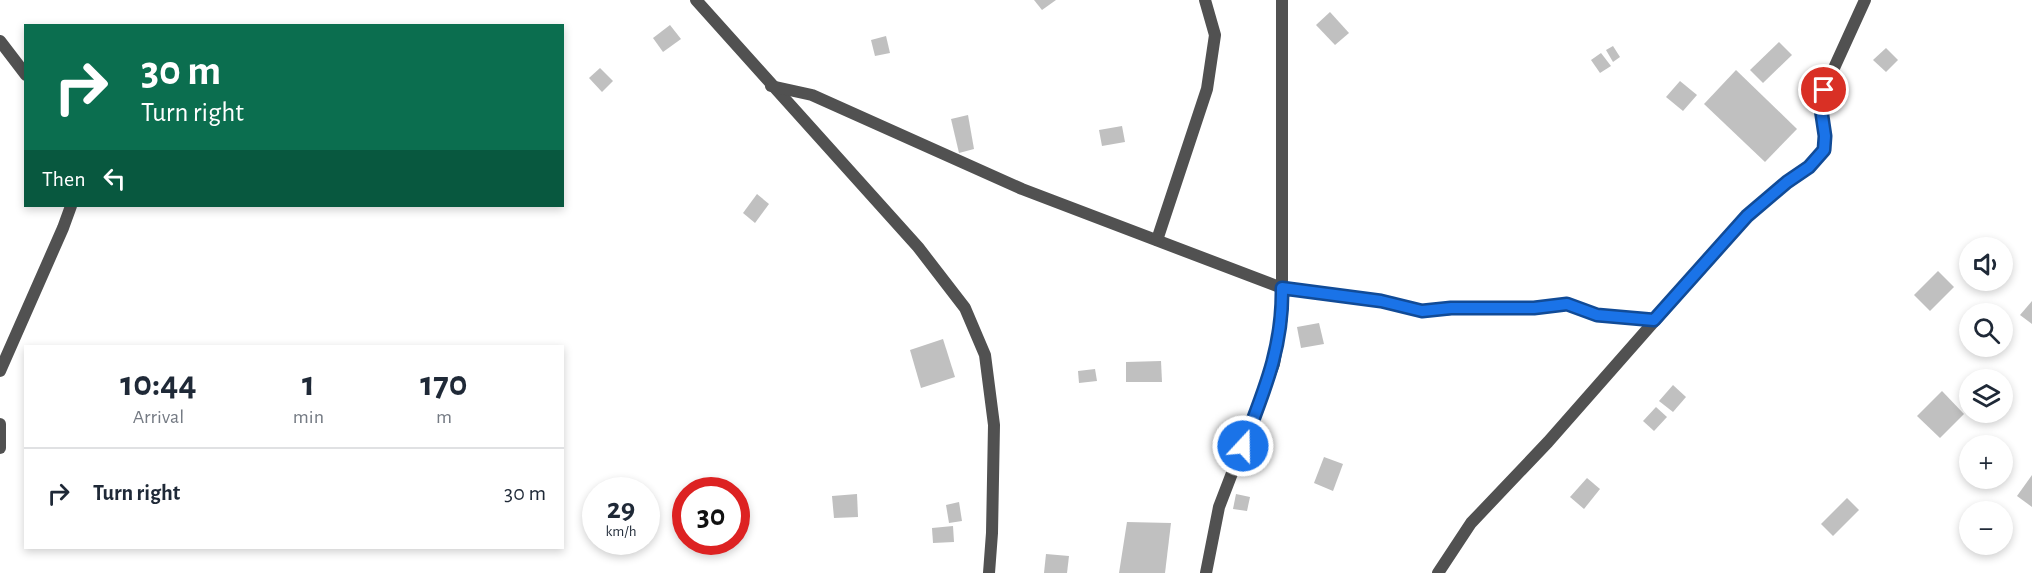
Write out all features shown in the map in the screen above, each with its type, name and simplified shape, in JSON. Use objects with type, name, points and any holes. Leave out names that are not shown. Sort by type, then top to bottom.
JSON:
[{"type":"street","points":[[696,0],[918,247],[965,308],[986,355],[994,425],[989,573]]},
{"type":"street","points":[[1157,240],[1207,89],[1215,36],[1205,0]]},
{"type":"street","points":[[1206,573],[1220,507],[1274,364],[1282,317],[1282,0]]},
{"type":"street","points":[[1438,573],[1471,523],[1548,442],[1747,216],[1787,182],[1809,167],[1824,150],[1825,136],[1821,109],[1824,90],[1865,0]]},
{"type":"street","points":[[0,41],[24,72]]},
{"type":"street","points":[[771,86],[812,95],[1022,189],[1282,288],[1381,301],[1422,311],[1451,308],[1534,308],[1567,304],[1597,315],[1654,320]]},
{"type":"street","points":[[0,371],[71,207]]},
{"type":"street","points":[[0,424],[0,448]]},
{"type":"building","points":[[1034,0],[1056,0],[1042,10]]},
{"type":"building","points":[[1330,12],[1349,33],[1335,45],[1316,25]]},
{"type":"building","points":[[670,25],[681,39],[663,52],[653,38]]},
{"type":"building","points":[[886,36],[890,53],[875,56],[871,40]]},
{"type":"building","points":[[1779,42],[1792,55],[1763,83],[1750,70]]},
{"type":"building","points":[[1613,46],[1620,57],[1613,62],[1606,50]]},
{"type":"building","points":[[1886,48],[1898,60],[1886,72],[1873,60]]},
{"type":"building","points":[[1601,53],[1611,66],[1600,73],[1591,60]]},
{"type":"building","points":[[600,68],[613,81],[602,92],[589,78]]},
{"type":"building","points":[[1736,70],[1797,129],[1765,162],[1704,104]]},
{"type":"building","points":[[1680,81],[1697,95],[1683,111],[1666,97]]},
{"type":"building","points":[[968,115],[974,149],[959,153],[951,119]]},
{"type":"building","points":[[1122,126],[1125,142],[1102,146],[1099,130]]},
{"type":"building","points":[[757,194],[769,204],[755,223],[743,213]]},
{"type":"building","points":[[1938,271],[1954,287],[1930,311],[1914,295]]},
{"type":"building","points":[[2032,301],[2032,324],[2020,315]]},
{"type":"building","points":[[1319,323],[1324,344],[1301,348],[1297,327]]},
{"type":"building","points":[[943,339],[955,377],[921,388],[910,350]]},
{"type":"building","points":[[1161,361],[1162,382],[1126,382],[1126,362]]},
{"type":"building","points":[[1095,369],[1097,381],[1079,383],[1078,371]]},
{"type":"building","points":[[1673,385],[1686,397],[1673,412],[1659,401]]},
{"type":"building","points":[[1942,391],[1959,409],[1959,419],[1940,438],[1917,416]]},
{"type":"building","points":[[1656,407],[1667,417],[1654,431],[1643,421]]},
{"type":"building","points":[[1324,457],[1343,464],[1333,491],[1314,483]]},
{"type":"building","points":[[2032,475],[2032,507],[2017,496]]},
{"type":"building","points":[[1587,478],[1600,489],[1584,509],[1570,497]]},
{"type":"building","points":[[857,494],[858,517],[834,518],[832,496]]},
{"type":"building","points":[[1236,494],[1250,497],[1247,511],[1233,509]]},
{"type":"building","points":[[1847,498],[1859,510],[1833,536],[1821,524]]},
{"type":"building","points":[[959,502],[962,521],[949,523],[946,505]]},
{"type":"building","points":[[1127,522],[1171,523],[1165,573],[1119,573]]},
{"type":"building","points":[[953,526],[954,542],[933,543],[932,528]]},
{"type":"building","points":[[1046,554],[1069,556],[1067,573],[1044,573]]},
{"type":"route","points":[[1243,446],[1274,364],[1282,317],[1282,288],[1381,301],[1422,311],[1451,308],[1534,308],[1567,304],[1597,315],[1654,320],[1747,216],[1787,182],[1809,167],[1824,150],[1825,136],[1821,109],[1824,90]]}]
